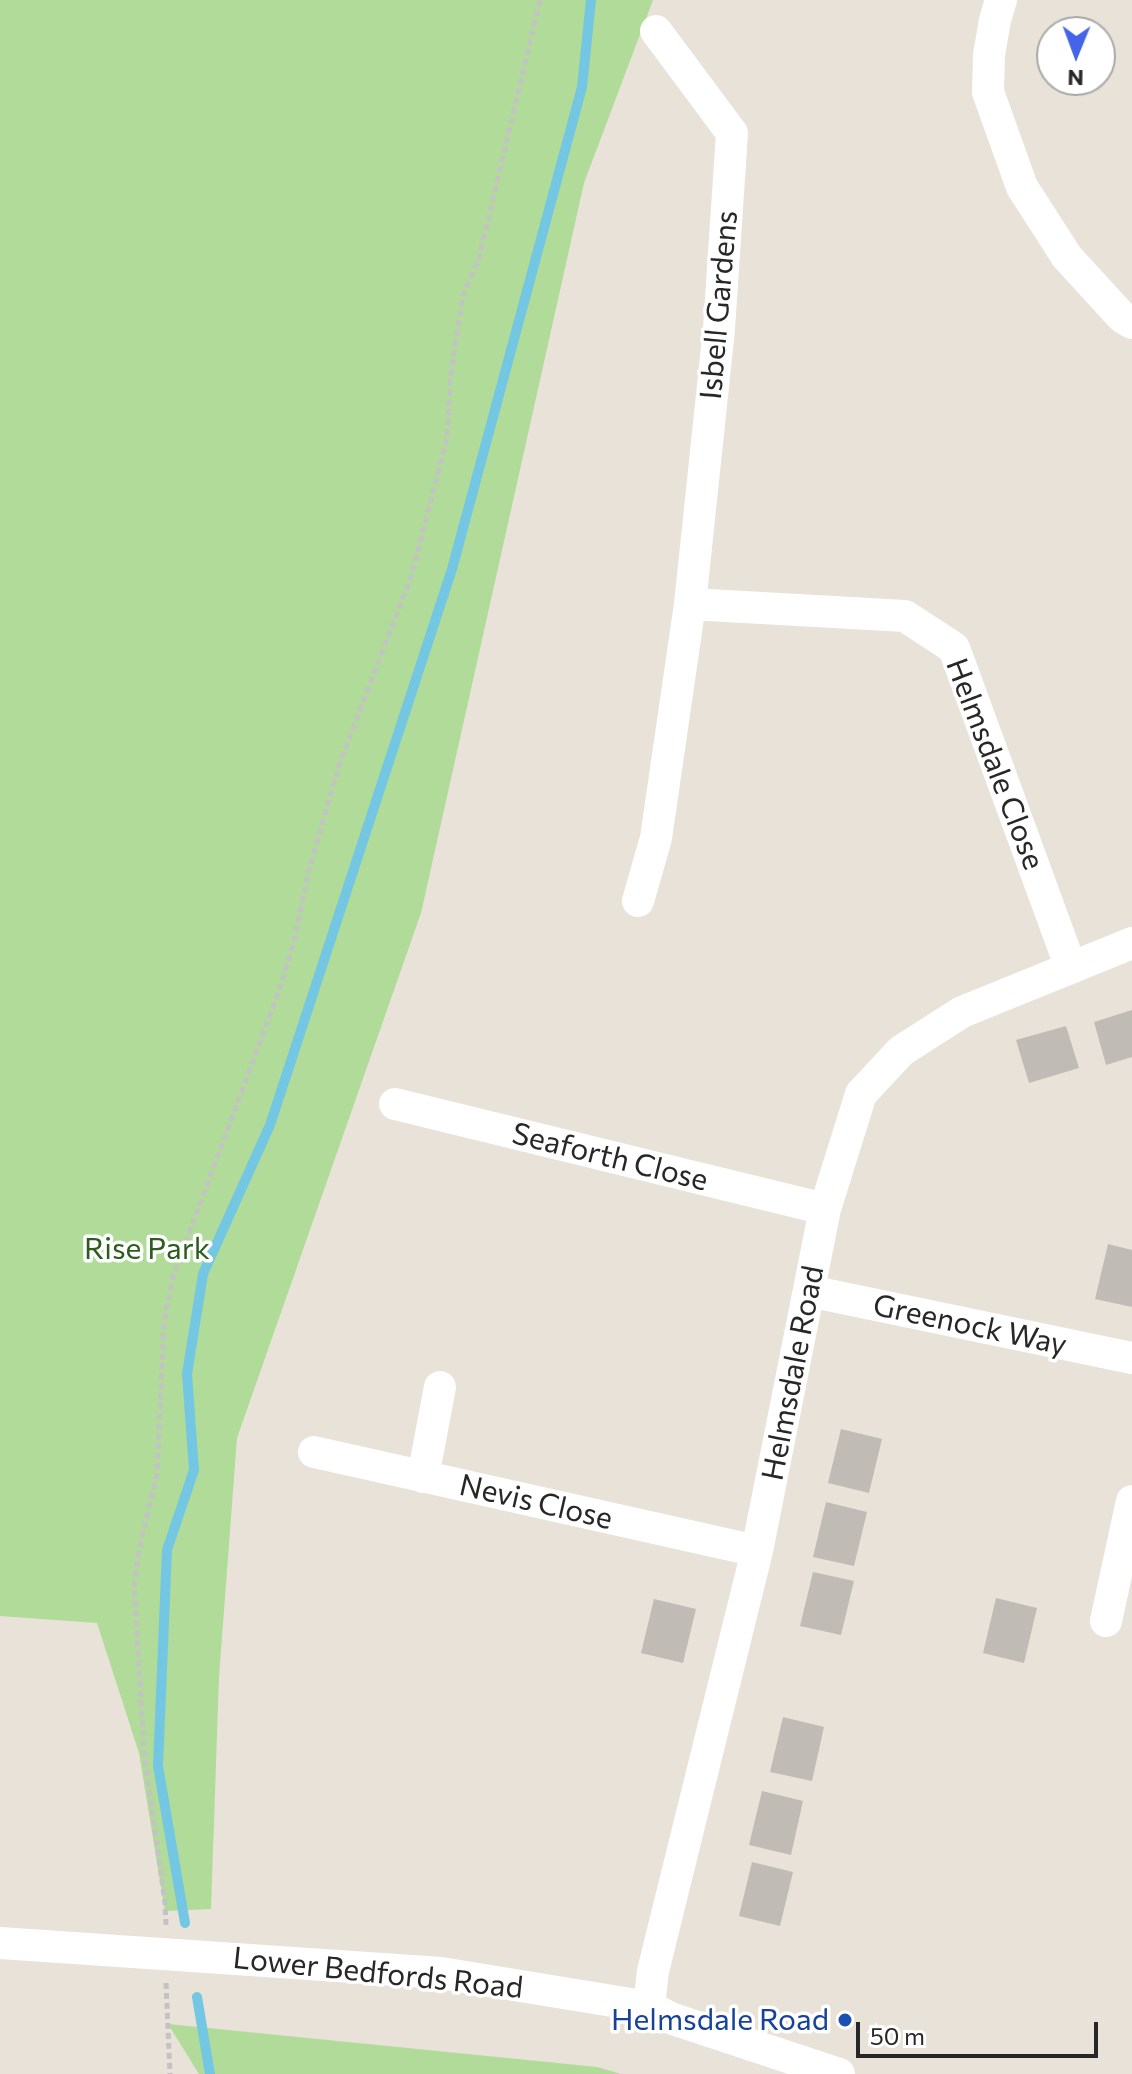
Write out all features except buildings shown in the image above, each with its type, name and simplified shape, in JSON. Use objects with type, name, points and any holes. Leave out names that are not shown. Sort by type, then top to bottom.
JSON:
[{"type":"street","points":[[1001,0],[989,55],[988,92],[1022,187],[1067,257],[1122,317],[1132,323]]},
{"type":"street","name":"Isbell Gardens","points":[[656,31],[732,133],[719,329],[690,604]]},
{"type":"street","points":[[638,901],[656,838],[690,604]]},
{"type":"street","name":"Helmsdale Close","points":[[690,604],[905,616],[954,648],[1071,968]]},
{"type":"street","name":"Helmsdale Road","points":[[649,2007],[653,1971],[757,1551],[825,1209],[861,1094],[901,1051],[962,1012],[1132,943]]},
{"type":"street","name":"Seaforth Close","points":[[395,1104],[825,1209]]},
{"type":"street","name":"Greenock Way","points":[[809,1291],[1132,1358]]},
{"type":"street","points":[[423,1477],[440,1387]]},
{"type":"street","name":"Nevis Close","points":[[314,1452],[757,1551]]},
{"type":"street","points":[[1106,1621],[1132,1501]]},
{"type":"street","name":"Lower Bedfords Road","points":[[0,1943],[441,1973],[649,2007],[673,2019],[839,2074]]},
{"type":"path","points":[[166,1934],[165,1903],[144,1751],[134,1584],[157,1474],[164,1323],[173,1276],[279,991],[339,765],[411,577],[447,438],[451,374],[463,295],[479,258],[540,0]]},
{"type":"path","points":[[163,2074],[170,2073],[165,1971]]},
{"type":"green space","name":"Rise Park","points":[[0,0],[653,0],[584,183],[421,913],[237,1438],[219,1677],[211,1909],[165,1911],[139,1753],[97,1623],[0,1616]]},
{"type":"green space","points":[[168,2024],[597,2067],[621,2074],[199,2074]]},
{"type":"waterway","points":[[185,1923],[158,1766],[167,1550],[194,1470],[187,1374],[203,1274],[270,1125],[452,569],[582,87],[591,0]]},
{"type":"waterway","points":[[197,1997],[210,2074]]},
{"type":"place","name":"Helmsdale Road","points":[[845,2020]]}]
